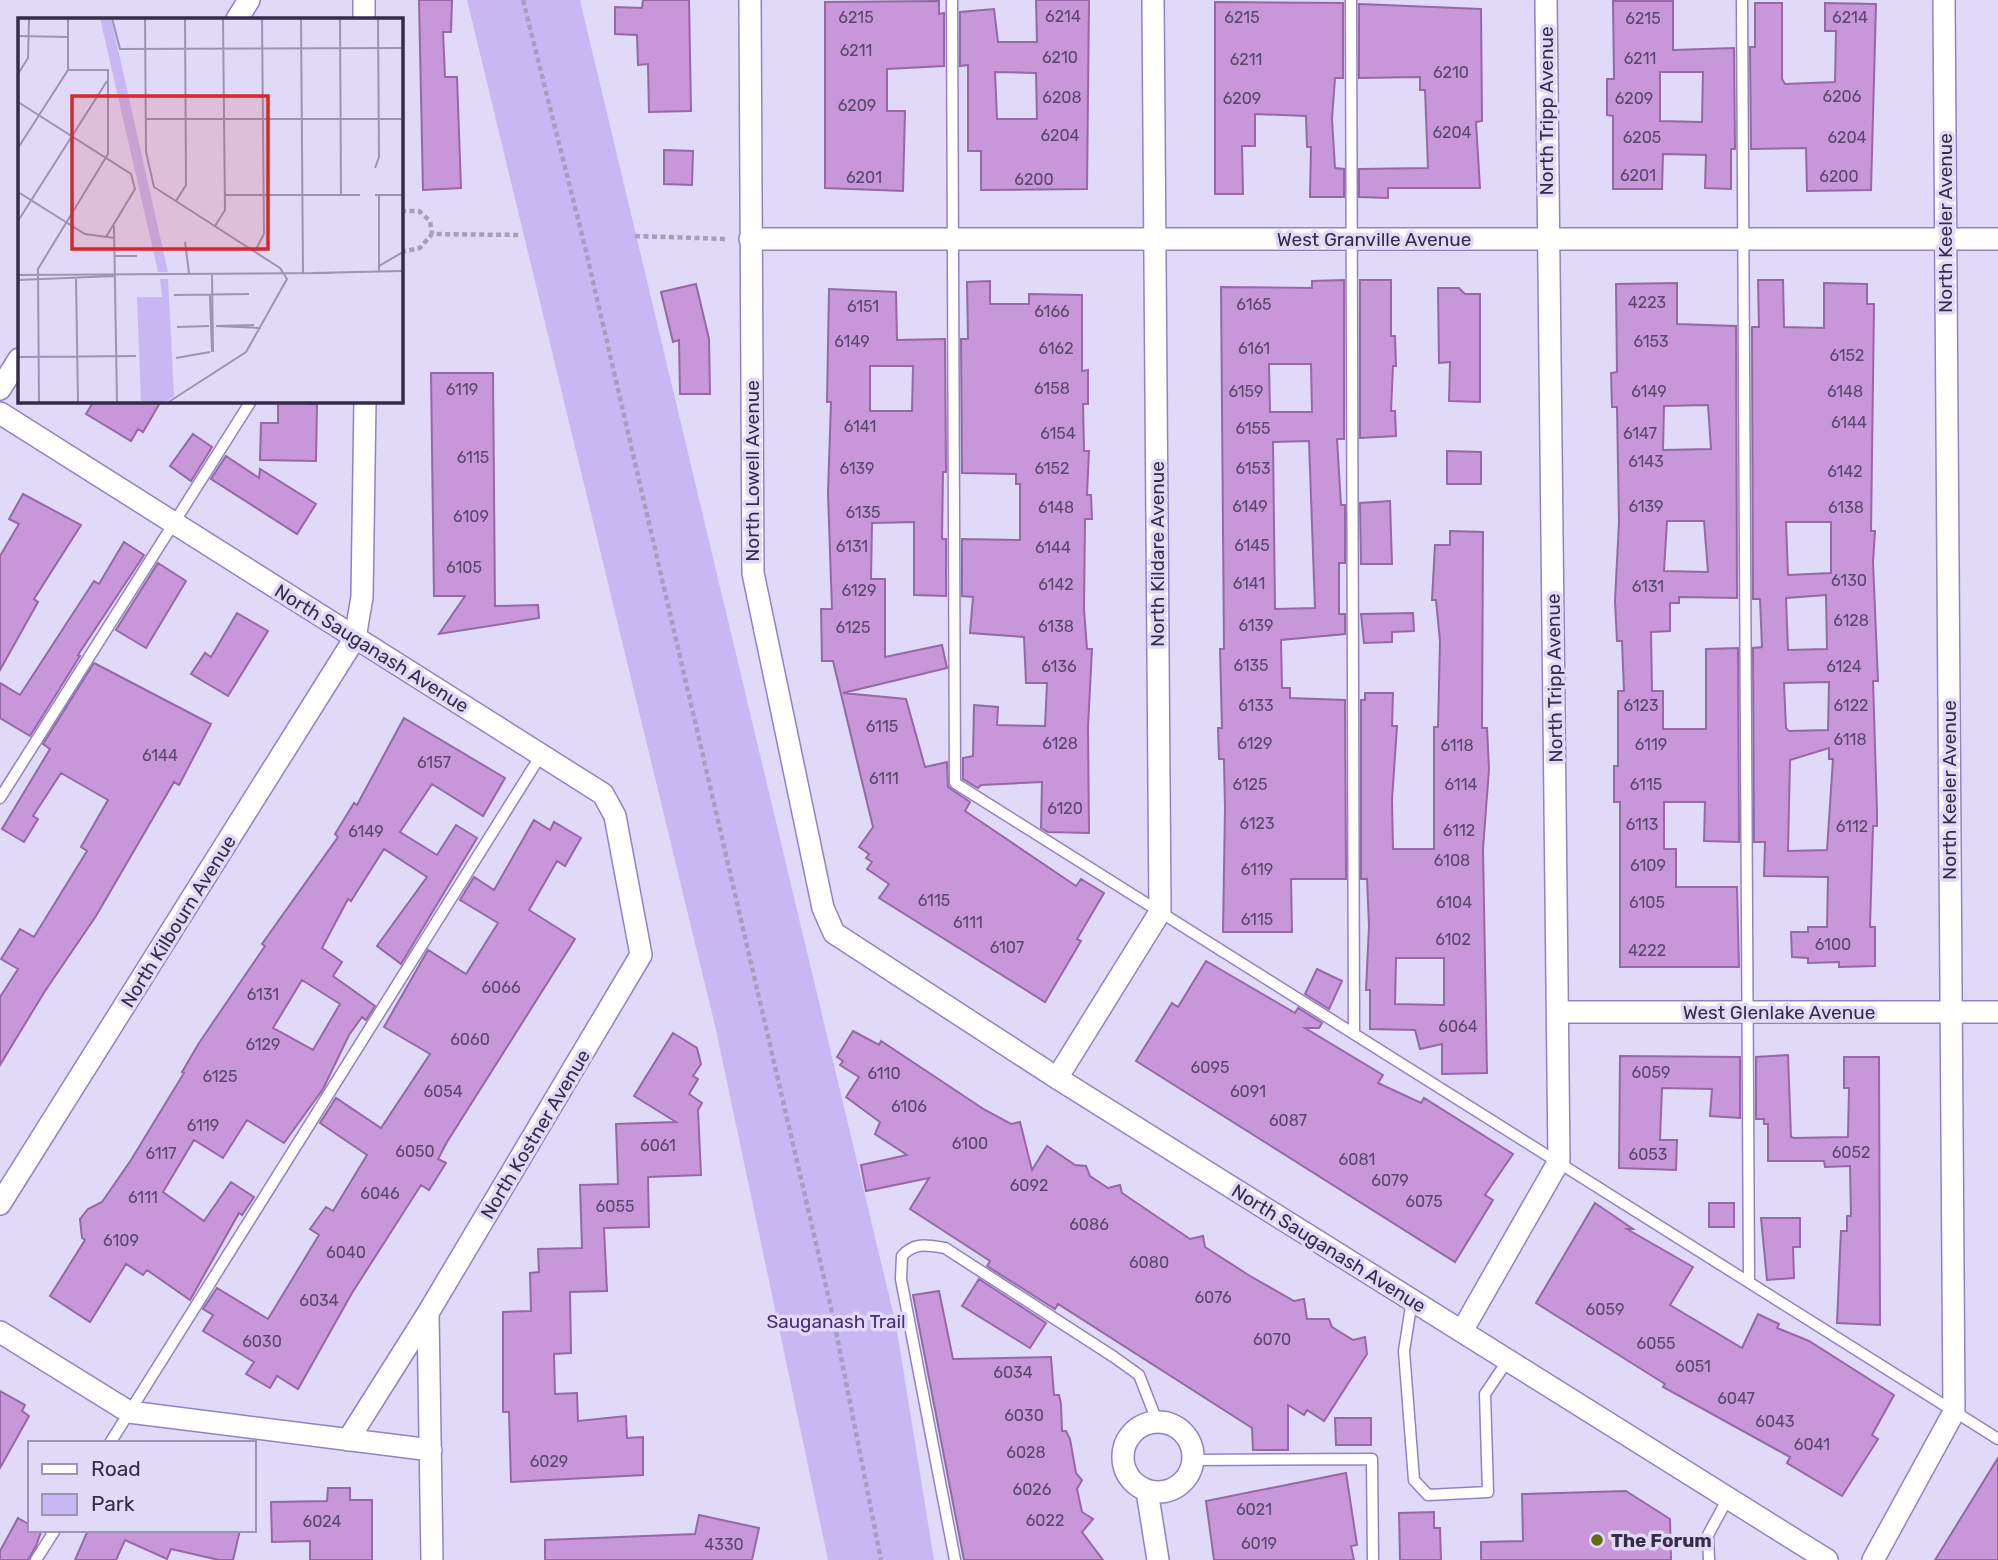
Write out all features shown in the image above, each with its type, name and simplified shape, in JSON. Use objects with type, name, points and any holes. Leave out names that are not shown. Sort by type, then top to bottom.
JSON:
[{"type":"street","points":[[238,18],[249,0]]},
{"type":"street","points":[[364,0],[364,18]]},
{"type":"street","name":"North Lowell Avenue","points":[[750,0],[753,573],[823,908],[834,933]]},
{"type":"street","name":"North Kildare Avenue","points":[[1153,0],[1160,912]]},
{"type":"street","name":"North Tripp Avenue","points":[[1462,1331],[1559,1161],[1546,0]]},
{"type":"street","name":"North Keeler Avenue","points":[[1873,1560],[1954,1412],[1944,0]]},
{"type":"street","name":"West Granville Avenue","points":[[750,239],[1998,239]]},
{"type":"street","points":[[0,389],[18,361]]},
{"type":"street","points":[[355,638],[362,597],[365,402]]},
{"type":"street","name":"North Sauganash Avenue","points":[[0,413],[603,794],[615,816],[641,955]]},
{"type":"street","name":"North Kilbourn Avenue","points":[[0,1203],[355,638]]},
{"type":"street","points":[[1057,1078],[1160,912]]},
{"type":"street","name":"North Sauganash Avenue","points":[[834,933],[1057,1078],[1827,1560]]},
{"type":"street","name":"North Kostner Avenue","points":[[348,1440],[428,1313],[641,955]]},
{"type":"street","name":"West Glenlake Avenue","points":[[1559,1012],[1998,1012]]},
{"type":"street","points":[[428,1313],[432,1560]]},
{"type":"street","points":[[0,1332],[129,1412],[431,1450]]},
{"type":"street","points":[[1157,1421],[1180,1428],[1193,1448],[1194,1460],[1191,1471],[1177,1487],[1157,1492],[1147,1491],[1128,1475],[1123,1451],[1134,1430],[1157,1421]]},
{"type":"street","points":[[1147,1491],[1158,1560]]},
{"type":"lane","points":[[953,0],[955,783],[1998,1439]]},
{"type":"lane","points":[[1351,0],[1354,1033]]},
{"type":"lane","points":[[1742,0],[1749,1281]]},
{"type":"lane","points":[[0,798],[250,402]]},
{"type":"lane","points":[[111,1441],[541,755]]},
{"type":"lane","points":[[955,1560],[901,1279],[902,1256],[910,1247],[926,1244],[945,1248],[1114,1357],[1139,1375],[1157,1421]]},
{"type":"lane","points":[[1412,1300],[1404,1351],[1414,1480],[1427,1495],[1488,1492],[1485,1394],[1508,1360]]},
{"type":"lane","points":[[1194,1460],[1372,1459],[1373,1560]]},
{"type":"lane","points":[[1709,1560],[1708,1535],[1728,1498]]},
{"type":"lane","points":[[36,1560],[54,1532]]},
{"type":"path","points":[[523,0],[585,247],[834,1321],[881,1560]]},
{"type":"path","points":[[402,211],[419,212],[430,221],[432,234],[420,248],[402,252]]},
{"type":"path","points":[[432,234],[521,235]]},
{"type":"path","points":[[635,236],[750,239]]},
{"type":"green space","name":"Sauganash Trail","points":[[467,0],[580,0],[896,1325],[934,1560],[828,1560],[716,1030]]},
{"type":"building","points":[[419,0],[452,0],[451,32],[443,32],[445,77],[457,77],[461,188],[423,190]]},
{"type":"building","points":[[643,0],[689,0],[691,111],[649,112],[648,64],[638,65],[637,35],[615,34],[615,7],[642,8]]},
{"type":"building","points":[[1036,0],[1089,0],[1087,189],[981,190],[981,151],[968,151],[968,65],[960,66],[960,12],[994,9],[998,42],[1037,42]],"holes":[[[995,72],[1036,73],[1037,119],[997,119]]]},
{"type":"building","points":[[939,1],[939,14],[944,13],[944,66],[887,69],[887,111],[905,111],[903,191],[825,188],[825,2]]},
{"type":"building","points":[[1613,1],[1673,1],[1673,50],[1734,48],[1735,149],[1731,149],[1731,189],[1705,188],[1706,155],[1663,154],[1662,189],[1613,189],[1613,116],[1607,115],[1607,79],[1614,79]],"holes":[[[1660,72],[1703,72],[1702,122],[1660,121]]]},
{"type":"building","points":[[1215,2],[1343,3],[1343,78],[1335,78],[1332,119],[1335,168],[1344,169],[1344,197],[1310,197],[1311,147],[1307,147],[1306,116],[1255,114],[1255,146],[1242,146],[1243,194],[1215,194]]},
{"type":"building","points":[[1755,3],[1782,3],[1782,79],[1785,84],[1835,82],[1836,31],[1825,31],[1825,3],[1876,4],[1871,190],[1807,191],[1806,148],[1751,149],[1750,47],[1755,47]]},
{"type":"building","points":[[1359,4],[1481,9],[1482,121],[1476,122],[1480,188],[1388,188],[1388,198],[1359,197],[1359,169],[1428,168],[1425,90],[1420,90],[1420,77],[1359,78]]},
{"type":"building","points":[[664,150],[693,151],[692,185],[664,184]]},
{"type":"building","points":[[1344,280],[1344,439],[1337,439],[1341,505],[1345,505],[1345,563],[1339,563],[1339,614],[1345,614],[1345,634],[1281,640],[1282,688],[1290,688],[1290,698],[1345,700],[1346,879],[1291,879],[1292,932],[1223,932],[1224,759],[1219,759],[1218,728],[1222,728],[1220,649],[1224,649],[1221,287],[1312,288],[1312,281]],"holes":[[[1269,364],[1311,364],[1312,412],[1270,412]],[[1309,441],[1315,608],[1275,609],[1273,442]]]},
{"type":"building","points":[[1360,280],[1391,280],[1391,336],[1395,336],[1396,366],[1393,366],[1391,411],[1395,411],[1396,436],[1360,438]]},
{"type":"building","points":[[1758,280],[1783,280],[1784,327],[1824,328],[1824,283],[1867,284],[1867,304],[1874,304],[1871,531],[1875,531],[1873,562],[1878,681],[1873,681],[1877,826],[1873,826],[1870,927],[1875,927],[1875,966],[1839,967],[1839,962],[1808,963],[1808,958],[1792,957],[1791,932],[1808,932],[1808,927],[1827,927],[1828,877],[1764,876],[1765,842],[1754,842],[1753,648],[1762,647],[1760,599],[1753,599],[1752,327],[1759,327]],"holes":[[[1786,522],[1831,522],[1831,573],[1788,575]],[[1826,595],[1827,649],[1788,650],[1786,598]],[[1829,682],[1828,730],[1789,731],[1786,728],[1784,683]],[[1829,748],[1829,759],[1833,759],[1827,850],[1788,851],[1790,760]]]},
{"type":"building","points":[[990,281],[990,304],[1029,304],[1029,294],[1082,295],[1082,371],[1088,370],[1088,404],[1083,404],[1084,451],[1089,451],[1087,495],[1091,495],[1092,519],[1085,519],[1084,609],[1087,649],[1092,649],[1088,727],[1089,833],[1048,832],[1041,828],[1042,782],[981,785],[978,788],[963,779],[963,758],[973,756],[974,705],[998,707],[997,725],[1045,726],[1047,683],[1026,683],[1024,637],[970,633],[973,597],[962,596],[962,539],[1020,540],[1020,484],[1016,484],[1016,474],[962,473],[961,339],[968,339],[967,282]]},
{"type":"building","points":[[1677,283],[1677,324],[1736,326],[1737,598],[1679,597],[1679,603],[1670,603],[1670,631],[1651,632],[1652,691],[1663,691],[1663,729],[1706,729],[1706,649],[1738,648],[1739,842],[1704,841],[1705,802],[1664,802],[1664,849],[1676,849],[1676,887],[1737,887],[1739,967],[1620,967],[1620,802],[1614,802],[1614,766],[1618,766],[1618,691],[1624,691],[1622,641],[1617,641],[1615,601],[1619,522],[1617,407],[1612,407],[1611,373],[1617,372],[1616,284]],"holes":[[[1708,405],[1711,449],[1663,450],[1664,406]],[[1667,521],[1704,521],[1708,572],[1664,571]]]},
{"type":"building","points":[[696,284],[709,339],[710,394],[680,394],[679,340],[673,342],[661,292]]},
{"type":"building","points":[[1438,288],[1459,288],[1465,294],[1480,294],[1480,402],[1449,401],[1450,362],[1439,363]]},
{"type":"building","points":[[829,289],[896,292],[897,340],[945,339],[946,472],[943,472],[942,539],[946,539],[946,596],[914,595],[914,522],[872,523],[871,579],[885,579],[885,657],[942,645],[947,668],[843,693],[906,699],[925,767],[947,762],[948,787],[970,802],[965,811],[1076,886],[1081,879],[1104,893],[1077,939],[1081,941],[1045,1002],[879,898],[889,884],[867,869],[872,862],[866,858],[869,854],[859,847],[873,827],[833,661],[822,661],[821,609],[832,609],[828,493],[831,402],[827,402]],"holes":[[[870,366],[913,366],[912,411],[870,411]]]},
{"type":"building","points":[[431,373],[493,373],[495,606],[538,605],[539,618],[439,634],[465,596],[434,596]]},
{"type":"building","points":[[93,402],[160,402],[143,432],[138,429],[131,441],[86,414]]},
{"type":"building","points":[[278,402],[317,404],[316,461],[260,460],[261,423],[278,423]]},
{"type":"building","points":[[193,434],[212,447],[191,481],[170,466]]},
{"type":"building","points":[[1447,451],[1481,452],[1481,484],[1447,484]]},
{"type":"building","points":[[226,456],[259,478],[260,469],[316,504],[297,534],[211,479]]},
{"type":"building","points":[[23,494],[81,525],[34,599],[38,602],[0,670],[0,556],[19,524],[9,519]]},
{"type":"building","points":[[1390,501],[1392,564],[1361,564],[1360,503]]},
{"type":"building","points":[[1450,531],[1483,532],[1482,728],[1487,728],[1489,769],[1483,849],[1487,1073],[1442,1074],[1442,1044],[1420,1049],[1415,1030],[1370,1029],[1370,990],[1366,990],[1369,926],[1367,879],[1361,879],[1361,700],[1365,700],[1365,693],[1393,693],[1392,726],[1397,726],[1392,800],[1393,849],[1434,849],[1434,727],[1438,727],[1440,641],[1436,600],[1432,600],[1435,545],[1450,545]],"holes":[[[1396,958],[1444,958],[1444,1005],[1395,1004]]]},
{"type":"building","points":[[124,542],[144,555],[78,655],[80,656],[30,736],[0,718],[0,683],[20,695],[94,581],[99,584]]},
{"type":"building","points":[[158,563],[186,581],[146,648],[116,630]]},
{"type":"building","points":[[237,613],[268,631],[228,696],[191,674],[205,653],[211,657]]},
{"type":"building","points":[[1413,613],[1414,631],[1392,632],[1392,642],[1364,643],[1361,614]]},
{"type":"building","points":[[94,663],[211,724],[179,785],[174,782],[96,916],[45,991],[0,1065],[0,997],[18,969],[1,959],[20,929],[34,937],[87,851],[81,847],[108,800],[61,773],[33,816],[38,819],[24,842],[2,829],[50,749],[43,744]]},
{"type":"building","points":[[404,718],[505,778],[483,816],[432,784],[400,832],[437,855],[456,825],[477,838],[401,964],[377,946],[427,877],[384,849],[351,901],[348,899],[322,948],[342,962],[333,976],[375,1006],[366,1020],[362,1017],[349,1035],[323,1089],[284,1143],[247,1120],[223,1158],[194,1140],[163,1192],[204,1221],[231,1182],[254,1197],[242,1215],[239,1213],[190,1300],[147,1270],[143,1275],[126,1264],[90,1322],[50,1296],[85,1240],[82,1238],[80,1219],[88,1209],[102,1202],[131,1160],[184,1073],[182,1072],[199,1043],[265,946],[262,944],[338,837],[335,834],[354,803],[357,805]],"holes":[[[302,980],[340,1004],[313,1050],[273,1028]]]},
{"type":"building","points":[[534,820],[550,830],[554,822],[581,838],[565,866],[557,861],[529,910],[575,939],[447,1142],[438,1159],[446,1163],[429,1190],[421,1185],[352,1293],[298,1389],[277,1376],[270,1388],[246,1374],[254,1362],[203,1331],[213,1315],[203,1309],[217,1288],[268,1319],[319,1235],[310,1229],[326,1207],[333,1211],[367,1155],[320,1123],[336,1098],[381,1128],[430,1054],[384,1027],[428,950],[466,974],[498,923],[460,900],[474,877],[494,890]]},
{"type":"building","points":[[1206,961],[1295,1013],[1298,1008],[1322,1023],[1319,1028],[1305,1028],[1383,1075],[1378,1083],[1421,1103],[1424,1098],[1513,1154],[1485,1195],[1493,1200],[1455,1262],[1136,1061],[1172,1003],[1178,1007]]},
{"type":"building","points":[[1317,969],[1342,981],[1329,1009],[1305,994]]},
{"type":"building","points":[[853,1031],[879,1045],[881,1041],[985,1110],[1011,1124],[1020,1122],[1032,1170],[1047,1146],[1075,1165],[1086,1166],[1090,1176],[1108,1188],[1120,1185],[1122,1193],[1190,1239],[1203,1236],[1205,1247],[1250,1276],[1294,1301],[1304,1299],[1307,1319],[1329,1319],[1332,1327],[1353,1340],[1365,1337],[1367,1354],[1324,1421],[1307,1410],[1304,1415],[1288,1405],[1288,1450],[1253,1450],[1252,1428],[1058,1304],[1055,1309],[987,1266],[990,1261],[910,1209],[929,1178],[866,1191],[861,1165],[907,1155],[875,1134],[880,1122],[846,1097],[859,1077],[840,1065],[843,1061],[837,1057]]},
{"type":"building","points":[[673,1033],[697,1048],[701,1064],[693,1076],[698,1079],[689,1094],[702,1103],[698,1110],[701,1175],[648,1177],[649,1227],[604,1228],[607,1291],[570,1292],[571,1353],[554,1354],[555,1394],[577,1393],[578,1421],[626,1416],[627,1438],[643,1437],[643,1475],[511,1482],[509,1412],[503,1412],[503,1312],[531,1311],[530,1273],[539,1272],[538,1249],[582,1248],[580,1185],[618,1184],[616,1124],[676,1122],[634,1096]]},
{"type":"building","points":[[1788,1055],[1791,1137],[1794,1138],[1848,1137],[1849,1088],[1844,1088],[1844,1057],[1879,1057],[1880,1325],[1837,1323],[1841,1231],[1847,1231],[1847,1216],[1851,1216],[1850,1166],[1825,1167],[1824,1161],[1768,1161],[1768,1124],[1764,1124],[1764,1119],[1756,1119],[1756,1057]]},
{"type":"building","points":[[1620,1056],[1740,1057],[1740,1118],[1710,1116],[1712,1089],[1662,1088],[1660,1140],[1677,1140],[1676,1170],[1619,1168]]},
{"type":"building","points":[[1595,1203],[1633,1229],[1627,1229],[1693,1267],[1670,1305],[1742,1348],[1758,1314],[1779,1324],[1777,1328],[1809,1341],[1894,1395],[1872,1435],[1878,1439],[1842,1496],[1787,1463],[1790,1457],[1663,1387],[1665,1384],[1536,1303]]},
{"type":"building","points":[[1709,1203],[1734,1203],[1734,1227],[1709,1227]]},
{"type":"building","points":[[1761,1218],[1800,1218],[1800,1247],[1793,1247],[1794,1278],[1767,1280]]},
{"type":"building","points":[[979,1279],[1046,1323],[1030,1348],[962,1306]]},
{"type":"building","points":[[939,1291],[953,1359],[1051,1357],[1054,1395],[1059,1395],[1061,1404],[1062,1431],[1066,1431],[1070,1439],[1076,1473],[1082,1480],[1077,1489],[1082,1512],[1093,1519],[1082,1532],[1103,1560],[964,1560],[913,1295]]},
{"type":"building","points":[[0,1391],[25,1405],[22,1411],[29,1416],[0,1468]]},
{"type":"building","points":[[1335,1418],[1371,1418],[1371,1445],[1336,1445]]},
{"type":"building","points":[[1998,1458],[1998,1560],[1935,1560]]},
{"type":"building","points":[[1346,1473],[1357,1545],[1351,1546],[1354,1560],[1214,1560],[1206,1501]]},
{"type":"building","points":[[328,1488],[350,1488],[350,1500],[372,1500],[372,1560],[310,1560],[310,1541],[272,1542],[271,1502],[327,1501]]},
{"type":"building","name":"The Forum","points":[[1626,1491],[1670,1519],[1671,1560],[1481,1560],[1481,1542],[1523,1541],[1522,1494]]},
{"type":"building","points":[[1434,1512],[1434,1528],[1440,1528],[1441,1560],[1400,1560],[1399,1513]]},
{"type":"building","points":[[699,1515],[759,1528],[752,1560],[545,1560],[545,1540],[695,1534]]},
{"type":"building","points":[[18,1518],[28,1524],[28,1532],[41,1532],[28,1560],[0,1560],[0,1551]]},
{"type":"building","points":[[87,1532],[240,1532],[233,1560],[219,1560],[171,1549],[167,1559],[125,1540],[116,1560],[75,1560]]},
{"type":"place","name":"The Forum","points":[[1597,1540]]}]
